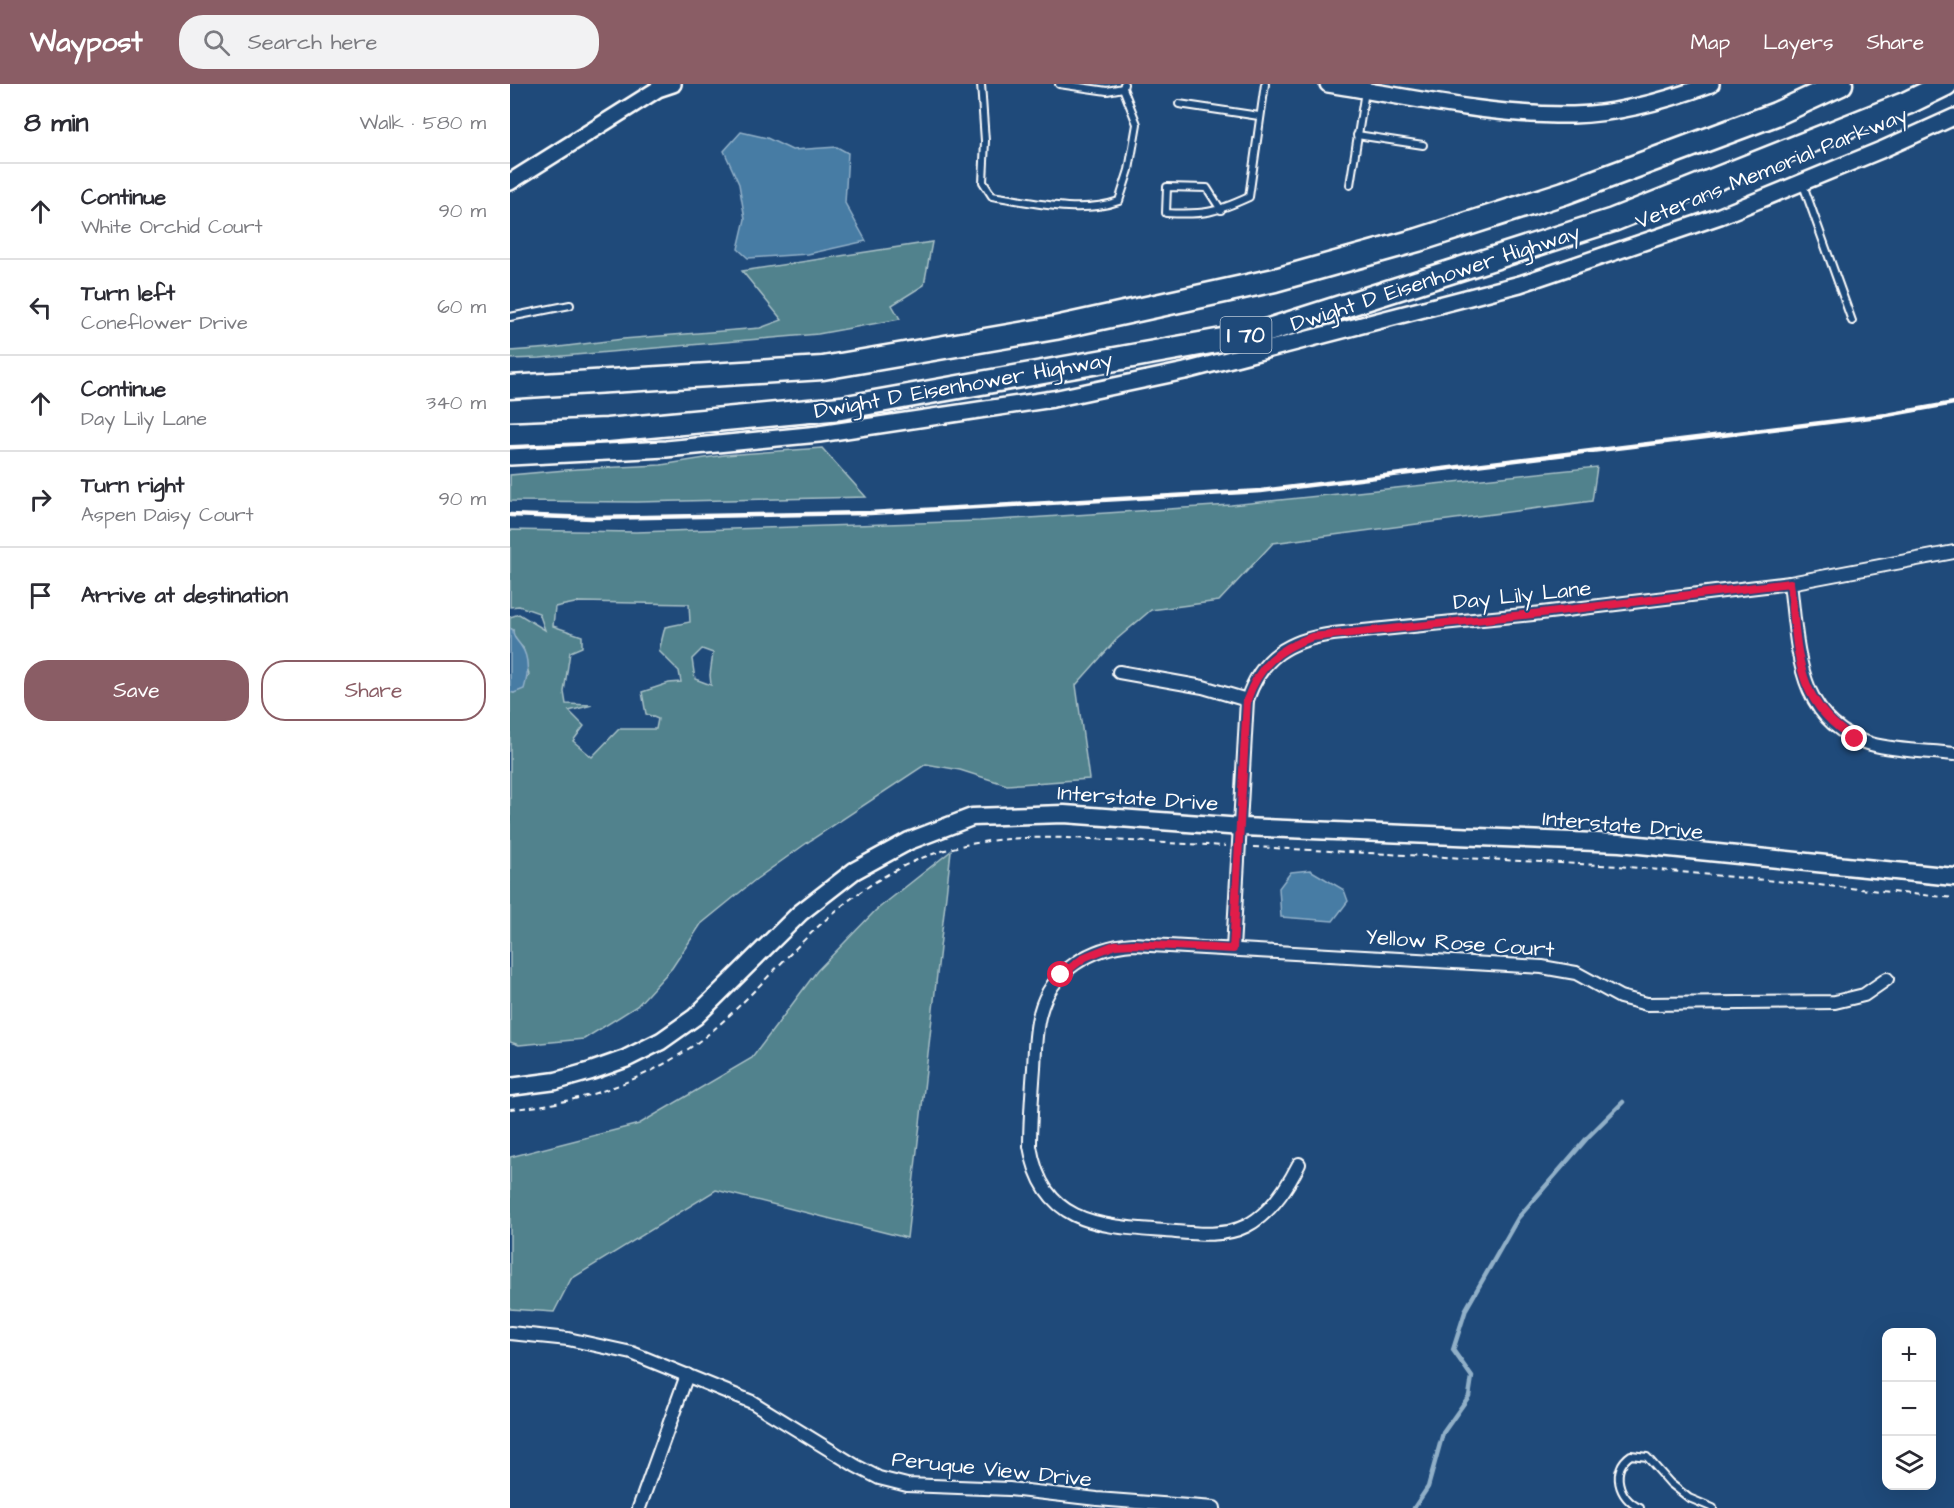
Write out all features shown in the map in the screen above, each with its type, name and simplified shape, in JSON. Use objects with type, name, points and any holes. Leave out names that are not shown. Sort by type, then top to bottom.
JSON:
[{"type":"highway","name":"Dwight D Eisenhower Highway","points":[[510,387],[823,368],[1055,328],[1275,280],[1418,240],[1564,193],[1776,114],[1841,84]]},
{"type":"highway","name":"Dwight D Eisenhower Highway","points":[[510,434],[607,430],[841,408],[1256,334],[1613,220],[1907,103],[1946,84]]},
{"type":"main road","name":"Interstate Drive","points":[[510,1087],[556,1081],[591,1071],[625,1059],[662,1041],[695,1017],[800,913],[854,871],[909,841],[972,818],[1064,814],[1242,826],[1620,843],[1954,877]]},
{"type":"street","points":[[510,182],[658,89],[674,84]]},
{"type":"street","points":[[1328,84],[1506,113],[1575,115],[1623,109],[1687,88],[1711,84]]},
{"type":"street","name":"Veterans Memorial Parkway","points":[[510,457],[666,449],[819,434],[1053,399],[1174,374],[1520,284],[1720,216],[1881,150],[1954,117]]},
{"type":"street","name":"Day Lily Lane","points":[[1233,949],[1242,826],[1247,700],[1252,684],[1274,656],[1292,644],[1312,637],[1544,613],[1790,583],[1954,552]]},
{"type":"street","points":[[1790,583],[1802,674],[1809,692],[1826,718],[1855,739],[1872,744],[1954,754]]},
{"type":"street","points":[[1119,672],[1203,687],[1247,700]]},
{"type":"street","name":"Yellow Rose Court","points":[[1299,1164],[1275,1201],[1256,1220],[1244,1227],[1211,1234],[1110,1227],[1081,1219],[1058,1203],[1047,1191],[1032,1161],[1030,1126],[1037,1030],[1044,1000],[1061,975],[1085,957],[1115,945],[1133,944],[1561,969],[1576,973],[1620,997],[1647,1004],[1835,1002],[1864,995],[1876,989],[1887,979]]},
{"type":"street","name":"Peruque View Drive","points":[[510,1333],[568,1339],[632,1353],[752,1402],[856,1466],[879,1478],[907,1485],[1009,1489],[1097,1499],[1214,1508]]},
{"type":"street","points":[[639,1508],[687,1375]]},
{"type":"lane","points":[[981,84],[984,141],[983,182],[992,196],[1058,206],[1104,206],[1119,201],[1130,170],[1137,123],[1124,86],[1107,91],[1059,84]]},
{"type":"lane","points":[[1221,210],[1207,188],[1167,187],[1166,213],[1198,215],[1221,210],[1250,197],[1264,84]]},
{"type":"lane","points":[[1350,184],[1365,90]]},
{"type":"lane","points":[[1179,104],[1260,116]]},
{"type":"lane","points":[[1357,135],[1424,145]]},
{"type":"lane","points":[[1802,182],[1852,321]]},
{"type":"lane","points":[[510,317],[570,305]]},
{"type":"lane","points":[[1640,1508],[1631,1504],[1623,1495],[1619,1483],[1619,1471],[1624,1460],[1631,1455],[1647,1457],[1670,1483],[1689,1498],[1713,1508]]},
{"type":"path","points":[[510,1109],[550,1105],[594,1094],[655,1068],[686,1050],[720,1024],[824,920],[844,902],[883,876],[919,859],[972,843],[1001,838],[1038,836],[1618,866],[1954,898]]},
{"type":"green space","points":[[932,242],[924,285],[892,305],[900,319],[818,334],[510,359],[510,351],[760,328],[782,320],[742,271]]},
{"type":"green space","points":[[822,448],[866,497],[637,502],[510,501],[510,475],[661,465],[724,455]]},
{"type":"green space","points":[[1597,467],[1592,501],[1273,543],[1219,601],[1151,610],[1117,639],[1076,685],[1089,779],[1007,785],[960,770],[926,764],[811,840],[755,880],[701,924],[672,968],[637,1006],[584,1039],[519,1045],[510,1042],[510,692],[514,693],[529,675],[523,648],[513,638],[510,617],[519,614],[545,630],[539,613],[519,606],[510,607],[510,530],[636,532],[980,521],[1231,505]],"holes":[[[580,602],[689,604],[690,622],[665,627],[659,651],[679,671],[681,682],[669,683],[642,692],[646,714],[658,719],[656,729],[619,729],[592,757],[573,741],[584,726],[569,711],[592,705],[566,704],[564,692],[570,652],[582,647],[582,636],[553,626],[555,607]],[[702,649],[713,653],[711,685],[695,679],[692,659]]]},
{"type":"green space","points":[[951,851],[907,1238],[716,1190],[571,1279],[554,1312],[510,1309],[510,1157],[639,1124],[752,1058],[817,971],[875,911]]},
{"type":"water","points":[[741,132],[767,138],[792,150],[837,147],[848,153],[845,203],[866,241],[808,254],[748,258],[738,249],[745,219],[739,184],[724,151]]},
{"type":"water","points":[[510,628],[524,651],[527,667],[524,689],[514,693],[510,692]]},
{"type":"water","points":[[1310,870],[1344,890],[1348,901],[1333,921],[1281,917],[1279,888],[1291,872]]},
{"type":"waterway","points":[[1414,1508],[1428,1487],[1443,1433],[1469,1396],[1472,1377],[1453,1350],[1466,1309],[1518,1218],[1588,1137],[1623,1102]]},
{"type":"railway","points":[[510,515],[592,518],[870,513],[1261,491],[1887,415],[1954,403]]},
{"type":"route","points":[[1061,975],[1085,957],[1115,945],[1233,949],[1242,826],[1247,700],[1252,684],[1274,656],[1292,644],[1312,637],[1533,614],[1790,583],[1802,674],[1809,692],[1826,718],[1855,739]]}]
